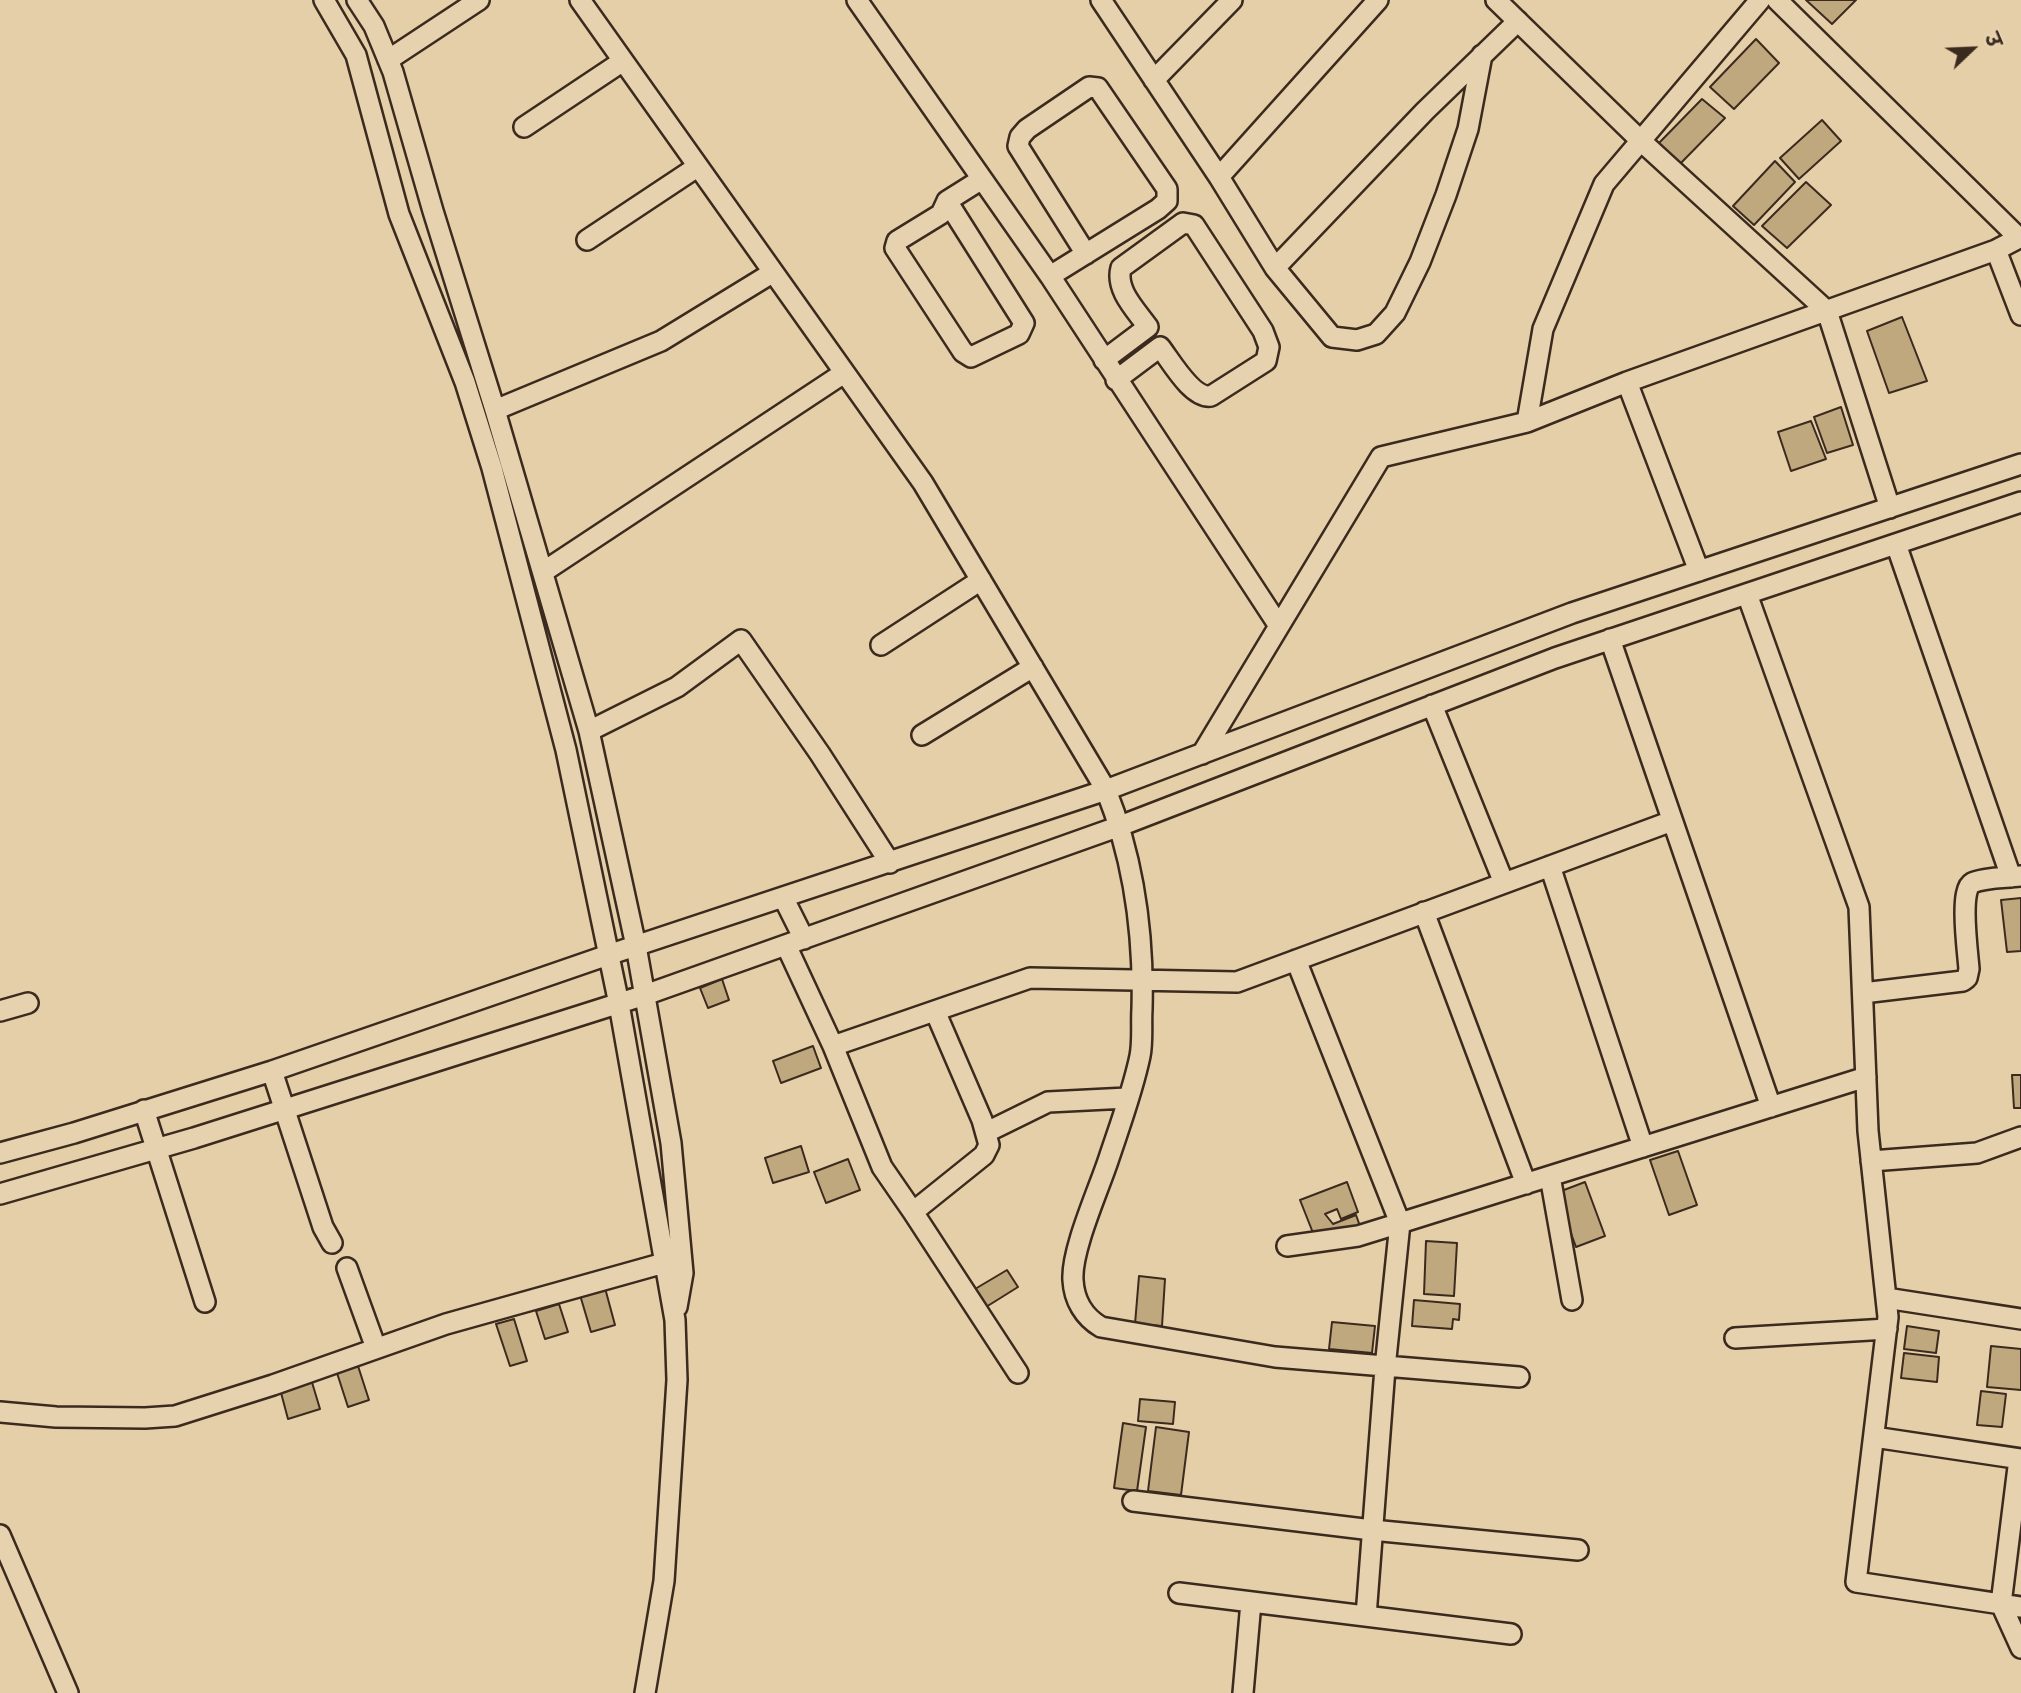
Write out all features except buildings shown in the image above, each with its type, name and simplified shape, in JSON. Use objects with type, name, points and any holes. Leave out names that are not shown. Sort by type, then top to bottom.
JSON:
[{"type":"street","points":[[324,0],[356,55],[399,214],[466,382],[492,468],[566,750],[670,1265]]},
{"type":"street","points":[[357,0],[374,26],[388,60],[589,731],[636,946],[671,1143],[670,1265]]},
{"type":"street","points":[[388,60],[479,0]]},
{"type":"street","points":[[579,0],[923,483],[1106,790],[1120,826],[1138,903],[1143,979],[1140,1055],[1075,1258],[1072,1281],[1088,1320],[1101,1327],[1275,1357],[1519,1377]]},
{"type":"street","points":[[857,0],[1050,276],[1279,626]]},
{"type":"street","points":[[1101,0],[1219,177],[1275,268],[1332,337],[1357,340],[1376,334],[1395,313],[1420,262],[1446,195],[1468,129],[1482,55]]},
{"type":"street","points":[[1154,80],[1232,0]]},
{"type":"street","points":[[1219,177],[1378,0]]},
{"type":"street","points":[[1496,0],[1641,141],[1827,311],[1890,508]]},
{"type":"street","points":[[1527,422],[1543,329],[1604,184],[1760,0]]},
{"type":"street","points":[[1202,754],[1381,457],[1527,422],[1627,382],[1996,250],[2019,238],[1777,0]]},
{"type":"street","points":[[1275,268],[1425,111],[1518,21]]},
{"type":"street","points":[[524,127],[623,61]]},
{"type":"street","points":[[1050,276],[1086,254],[1158,209],[1167,201],[1167,189],[1098,89],[1089,87],[1027,129],[1020,137],[1018,146],[1086,254]]},
{"type":"street","points":[[587,240],[697,167]]},
{"type":"street","points":[[947,201],[1024,323],[1019,334],[971,357],[963,352],[895,248],[897,241],[941,214],[947,201],[982,179]]},
{"type":"street","points":[[1183,223],[1194,225],[1264,331],[1269,347],[1268,355],[1266,361],[1211,396],[1204,397],[1195,392],[1147,327],[1122,290],[1118,278],[1121,268],[1183,223]]},
{"type":"street","points":[[1996,250],[2021,315]]},
{"type":"street","points":[[495,410],[661,341],[772,273]]},
{"type":"street","points":[[1104,360],[1147,327]]},
{"type":"street","points":[[1116,380],[1160,346]]},
{"type":"street","points":[[543,572],[844,373]]},
{"type":"street","points":[[1627,382],[1699,571]]},
{"type":"street","points":[[0,1153],[74,1133],[272,1071],[608,955],[1106,790],[1572,613],[2021,464]]},
{"type":"street","points":[[0,1194],[156,1149],[619,1004],[1120,826],[1610,639],[2021,502]]},
{"type":"street","points":[[1863,993],[1963,981],[1967,978],[1967,888],[1971,883],[2016,877],[1896,544]]},
{"type":"street","points":[[881,645],[981,580]]},
{"type":"street","points":[[1747,594],[1859,907],[1871,1161],[1886,1298],[1886,1329],[1856,1582],[2021,1607]]},
{"type":"street","points":[[1610,639],[1771,1107]]},
{"type":"street","points":[[589,731],[677,687],[741,640],[820,754],[890,863]]},
{"type":"street","points":[[922,735],[1033,667]]},
{"type":"street","points":[[1432,705],[1504,883]]},
{"type":"street","points":[[833,1046],[1030,978],[1237,982],[1672,821]]},
{"type":"street","points":[[1550,866],[1643,1147]]},
{"type":"street","points":[[783,897],[795,942],[833,1046],[882,1167],[1018,1373]]},
{"type":"street","points":[[1424,912],[1525,1184]]},
{"type":"street","points":[[1296,960],[1400,1223],[1385,1368],[1366,1616]]},
{"type":"street","points":[[0,1011],[28,1003]]},
{"type":"street","points":[[913,1212],[984,1155],[989,1145],[987,1132],[935,1011]]},
{"type":"street","points":[[272,1071],[323,1227],[332,1243]]},
{"type":"street","points":[[1287,1246],[1357,1236],[1866,1077]]},
{"type":"street","points":[[987,1132],[1048,1102],[1127,1098]]},
{"type":"street","points":[[144,1110],[205,1302]]},
{"type":"street","points":[[1871,1161],[1977,1153],[2021,1137]]},
{"type":"street","points":[[1550,1176],[1572,1300]]},
{"type":"street","points":[[0,1412],[56,1417],[175,1416],[482,1314],[670,1265],[683,1273],[674,1320],[677,1380],[664,1581],[645,1693]]},
{"type":"street","points":[[347,1268],[376,1348]]},
{"type":"street","points":[[1886,1298],[2021,1320]]},
{"type":"street","points":[[1735,1338],[1886,1329]]},
{"type":"street","points":[[1874,1437],[2020,1459],[2001,1604],[2021,1648]]},
{"type":"street","points":[[1133,1501],[1372,1530],[1578,1550]]},
{"type":"street","points":[[0,1535],[68,1693]]},
{"type":"street","points":[[1179,1593],[1511,1634]]},
{"type":"street","points":[[1243,1693],[1251,1602]]}]
